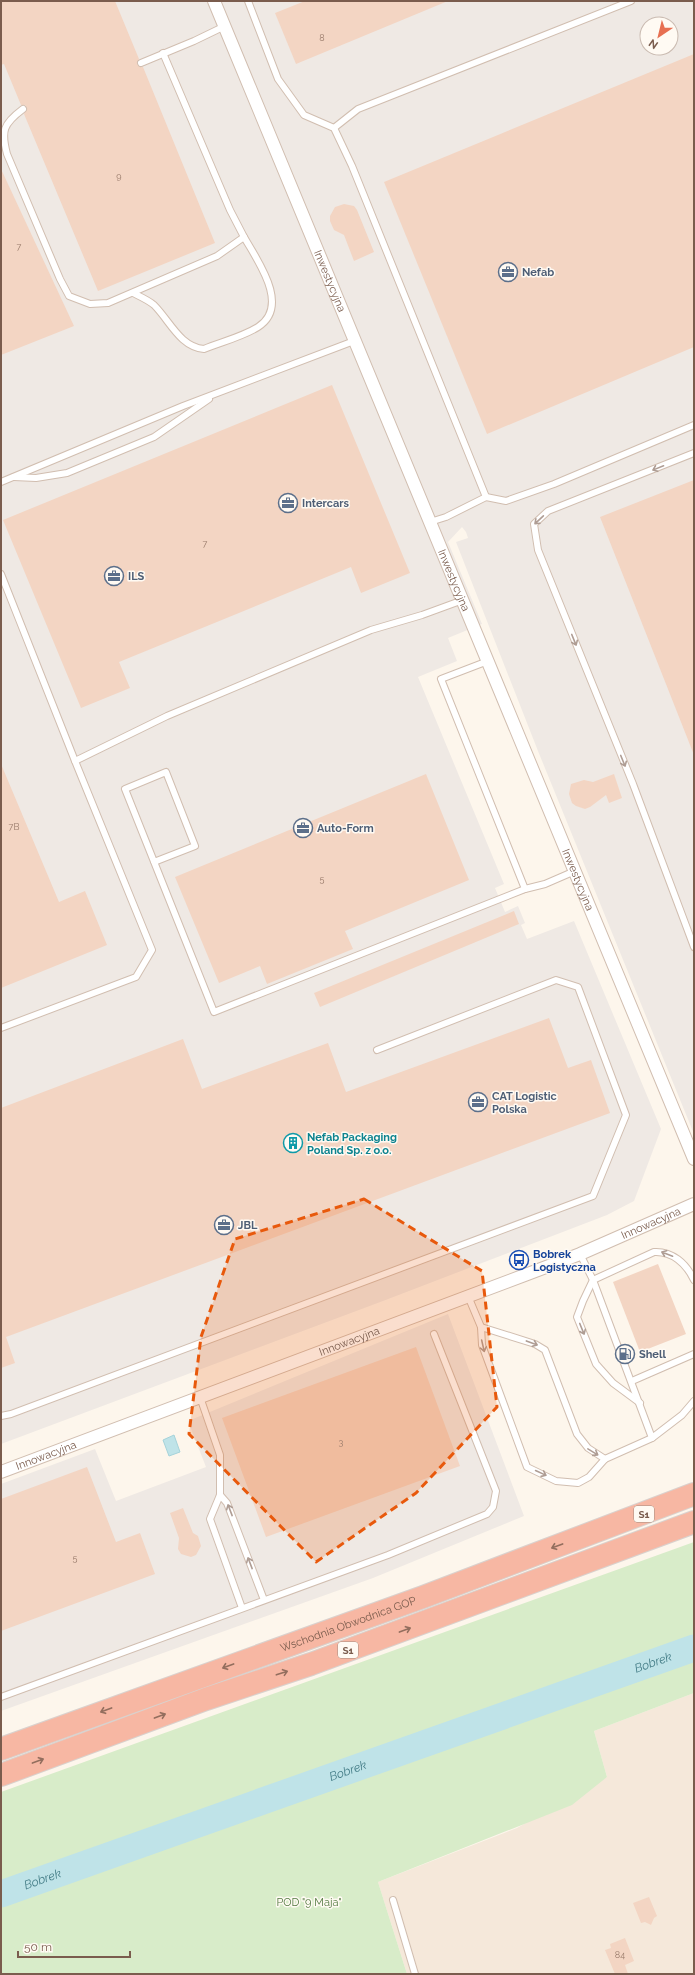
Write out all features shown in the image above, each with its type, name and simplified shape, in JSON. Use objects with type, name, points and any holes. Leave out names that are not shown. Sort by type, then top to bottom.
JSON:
[{"type":"highway","points":[[594,1533],[694,1480]]},
{"type":"highway","name":"Wschodnia Obwodnica GOP","points":[[1,1749],[594,1533],[694,1494]]},
{"type":"highway","name":"S1","points":[[1,1775],[206,1699],[318,1661],[694,1522]]},
{"type":"street","name":"Inwestycyjna","points":[[214,1],[354,341],[576,870],[694,1159]]},
{"type":"street","name":"Innowacyjna","points":[[1,1472],[580,1254],[694,1204]]},
{"type":"lane","points":[[248,1],[278,79],[304,115],[334,128],[352,166],[486,497]]},
{"type":"lane","points":[[334,128],[358,109],[630,1]]},
{"type":"lane","points":[[141,63],[194,41],[225,26]]},
{"type":"lane","points":[[133,292],[153,304],[182,339],[196,349],[204,350],[258,326],[267,318],[272,309],[273,301],[268,281],[230,210],[164,53]]},
{"type":"lane","points":[[23,109],[9,119],[3,137],[7,154],[60,279],[70,296],[90,304],[108,303],[217,256],[244,237]]},
{"type":"lane","points":[[1,482],[12,476],[183,406],[354,341]]},
{"type":"lane","points":[[12,476],[36,478],[67,473],[154,437],[217,393]]},
{"type":"lane","points":[[430,522],[446,517],[486,497],[506,501],[554,484],[694,425]]},
{"type":"lane","points":[[694,453],[548,511],[534,524],[538,550],[633,784],[694,946]]},
{"type":"lane","points":[[1,574],[152,950],[136,977],[1,1028]]},
{"type":"lane","points":[[75,761],[167,716],[364,633],[463,600]]},
{"type":"lane","points":[[488,661],[442,679],[525,889]]},
{"type":"lane","points":[[154,862],[195,846],[166,772],[125,789],[154,862],[214,1012],[525,889],[545,884],[576,870]]},
{"type":"lane","points":[[1,1416],[11,1414],[593,1196],[626,1115],[578,987],[556,980],[378,1050]]},
{"type":"lane","points":[[640,1403],[613,1383],[596,1364],[577,1317],[583,1300],[593,1280],[654,1252],[664,1252],[681,1261],[694,1280]]},
{"type":"lane","points":[[580,1254],[593,1280],[632,1381],[652,1438]]},
{"type":"lane","points":[[468,1296],[481,1328],[482,1345],[527,1467],[556,1481],[578,1483],[589,1477],[605,1459],[652,1438],[682,1415],[694,1401]]},
{"type":"lane","points":[[481,1328],[535,1344],[545,1350],[577,1434],[588,1448],[605,1459]]},
{"type":"lane","points":[[1,1697],[388,1555],[487,1514],[493,1507],[496,1491],[434,1334]]},
{"type":"lane","points":[[632,1381],[694,1354]]},
{"type":"lane","points":[[200,1397],[220,1455],[220,1495],[210,1519],[242,1608]]},
{"type":"lane","points":[[220,1495],[227,1503],[264,1600]]},
{"type":"lane","points":[[393,1900],[415,1974]]},
{"type":"highlighted area","points":[[364,1199],[482,1271],[497,1407],[416,1493],[316,1562],[189,1434],[201,1337],[235,1239]]},
{"type":"shaded area","points":[[1,1],[694,1],[694,1134],[538,751],[456,542],[468,538],[462,527],[448,542],[482,624],[448,638],[457,661],[418,677],[504,884],[495,888],[505,912],[518,906],[525,923],[521,925],[527,939],[574,921],[661,1129],[634,1201],[607,1215],[383,1301],[1,1444]]},
{"type":"shaded area","points":[[448,1314],[524,1516],[373,1578],[1,1711],[1,1484],[95,1449],[116,1501],[206,1467],[188,1421]]},
{"type":"shaded area","points":[[694,1693],[694,1974],[407,1974],[378,1882],[517,1828],[607,1777],[594,1731]]},
{"type":"green space","name":"POD \"9 Maja\"","points":[[694,1542],[694,1693],[594,1731],[607,1777],[572,1805],[378,1882],[407,1974],[1,1974],[1,1792]]},
{"type":"water","points":[[174,1435],[180,1452],[169,1456],[163,1440]]},
{"type":"building","points":[[1,1],[115,1],[139,59],[137,64],[143,67],[215,243],[98,291],[24,114],[27,108],[25,105],[21,105],[4,64],[1,65]]},
{"type":"building","points":[[305,1],[448,1],[296,64],[275,13]]},
{"type":"building","points":[[694,54],[694,347],[487,434],[384,182]]},
{"type":"building","points":[[1,169],[74,326],[1,355]]},
{"type":"building","points":[[344,204],[354,206],[357,210],[374,252],[354,261],[344,235],[334,230],[330,221],[330,216],[335,207]]},
{"type":"building","points":[[332,385],[410,573],[361,593],[351,567],[119,662],[130,688],[81,708],[3,520]]},
{"type":"building","points":[[694,480],[694,755],[600,517]]},
{"type":"building","points":[[1,764],[59,902],[85,891],[107,945],[1,988]]},
{"type":"building","points":[[426,774],[469,880],[345,931],[353,949],[267,984],[260,966],[219,983],[175,877]]},
{"type":"building","points":[[614,774],[622,798],[609,803],[606,795],[585,809],[572,803],[569,794],[571,784],[584,780],[593,782]]},
{"type":"building","points":[[514,911],[519,924],[320,1007],[314,993]]},
{"type":"building","points":[[549,1018],[568,1068],[591,1060],[610,1113],[6,1337],[15,1363],[1,1368],[1,1108],[183,1039],[202,1089],[328,1043],[346,1092]]},
{"type":"building","points":[[658,1264],[686,1334],[640,1352],[613,1282]]},
{"type":"building","points":[[416,1347],[460,1466],[266,1537],[222,1418]]},
{"type":"building","points":[[87,1467],[116,1542],[140,1533],[155,1574],[1,1631],[1,1499]]},
{"type":"building","points":[[183,1508],[193,1533],[198,1536],[201,1546],[196,1555],[191,1557],[181,1554],[178,1549],[179,1538],[170,1513]]},
{"type":"building","points":[[649,1897],[657,1916],[654,1918],[651,1925],[645,1922],[641,1923],[633,1903]]},
{"type":"building","points":[[625,1938],[634,1961],[625,1965],[628,1974],[615,1974],[605,1950],[611,1948],[610,1944]]},
{"type":"waterway","name":"Bobrek","points":[[1,1894],[694,1648]]},
{"type":"place","name":"Nefab","points":[[508,272]]},
{"type":"place","name":"Intercars","points":[[288,503]]},
{"type":"place","name":"ILS","points":[[114,576]]},
{"type":"place","name":"Auto-Form","points":[[303,828]]},
{"type":"place","name":"CAT Logistic Polska","points":[[478,1102]]},
{"type":"place","name":"Nefab Packaging Poland Sp. z o.o.","points":[[293,1143]]},
{"type":"place","name":"JBL","points":[[224,1225]]},
{"type":"place","name":"Bobrek Logistyczna","points":[[519,1260]]},
{"type":"place","name":"Shell","points":[[625,1354]]}]
